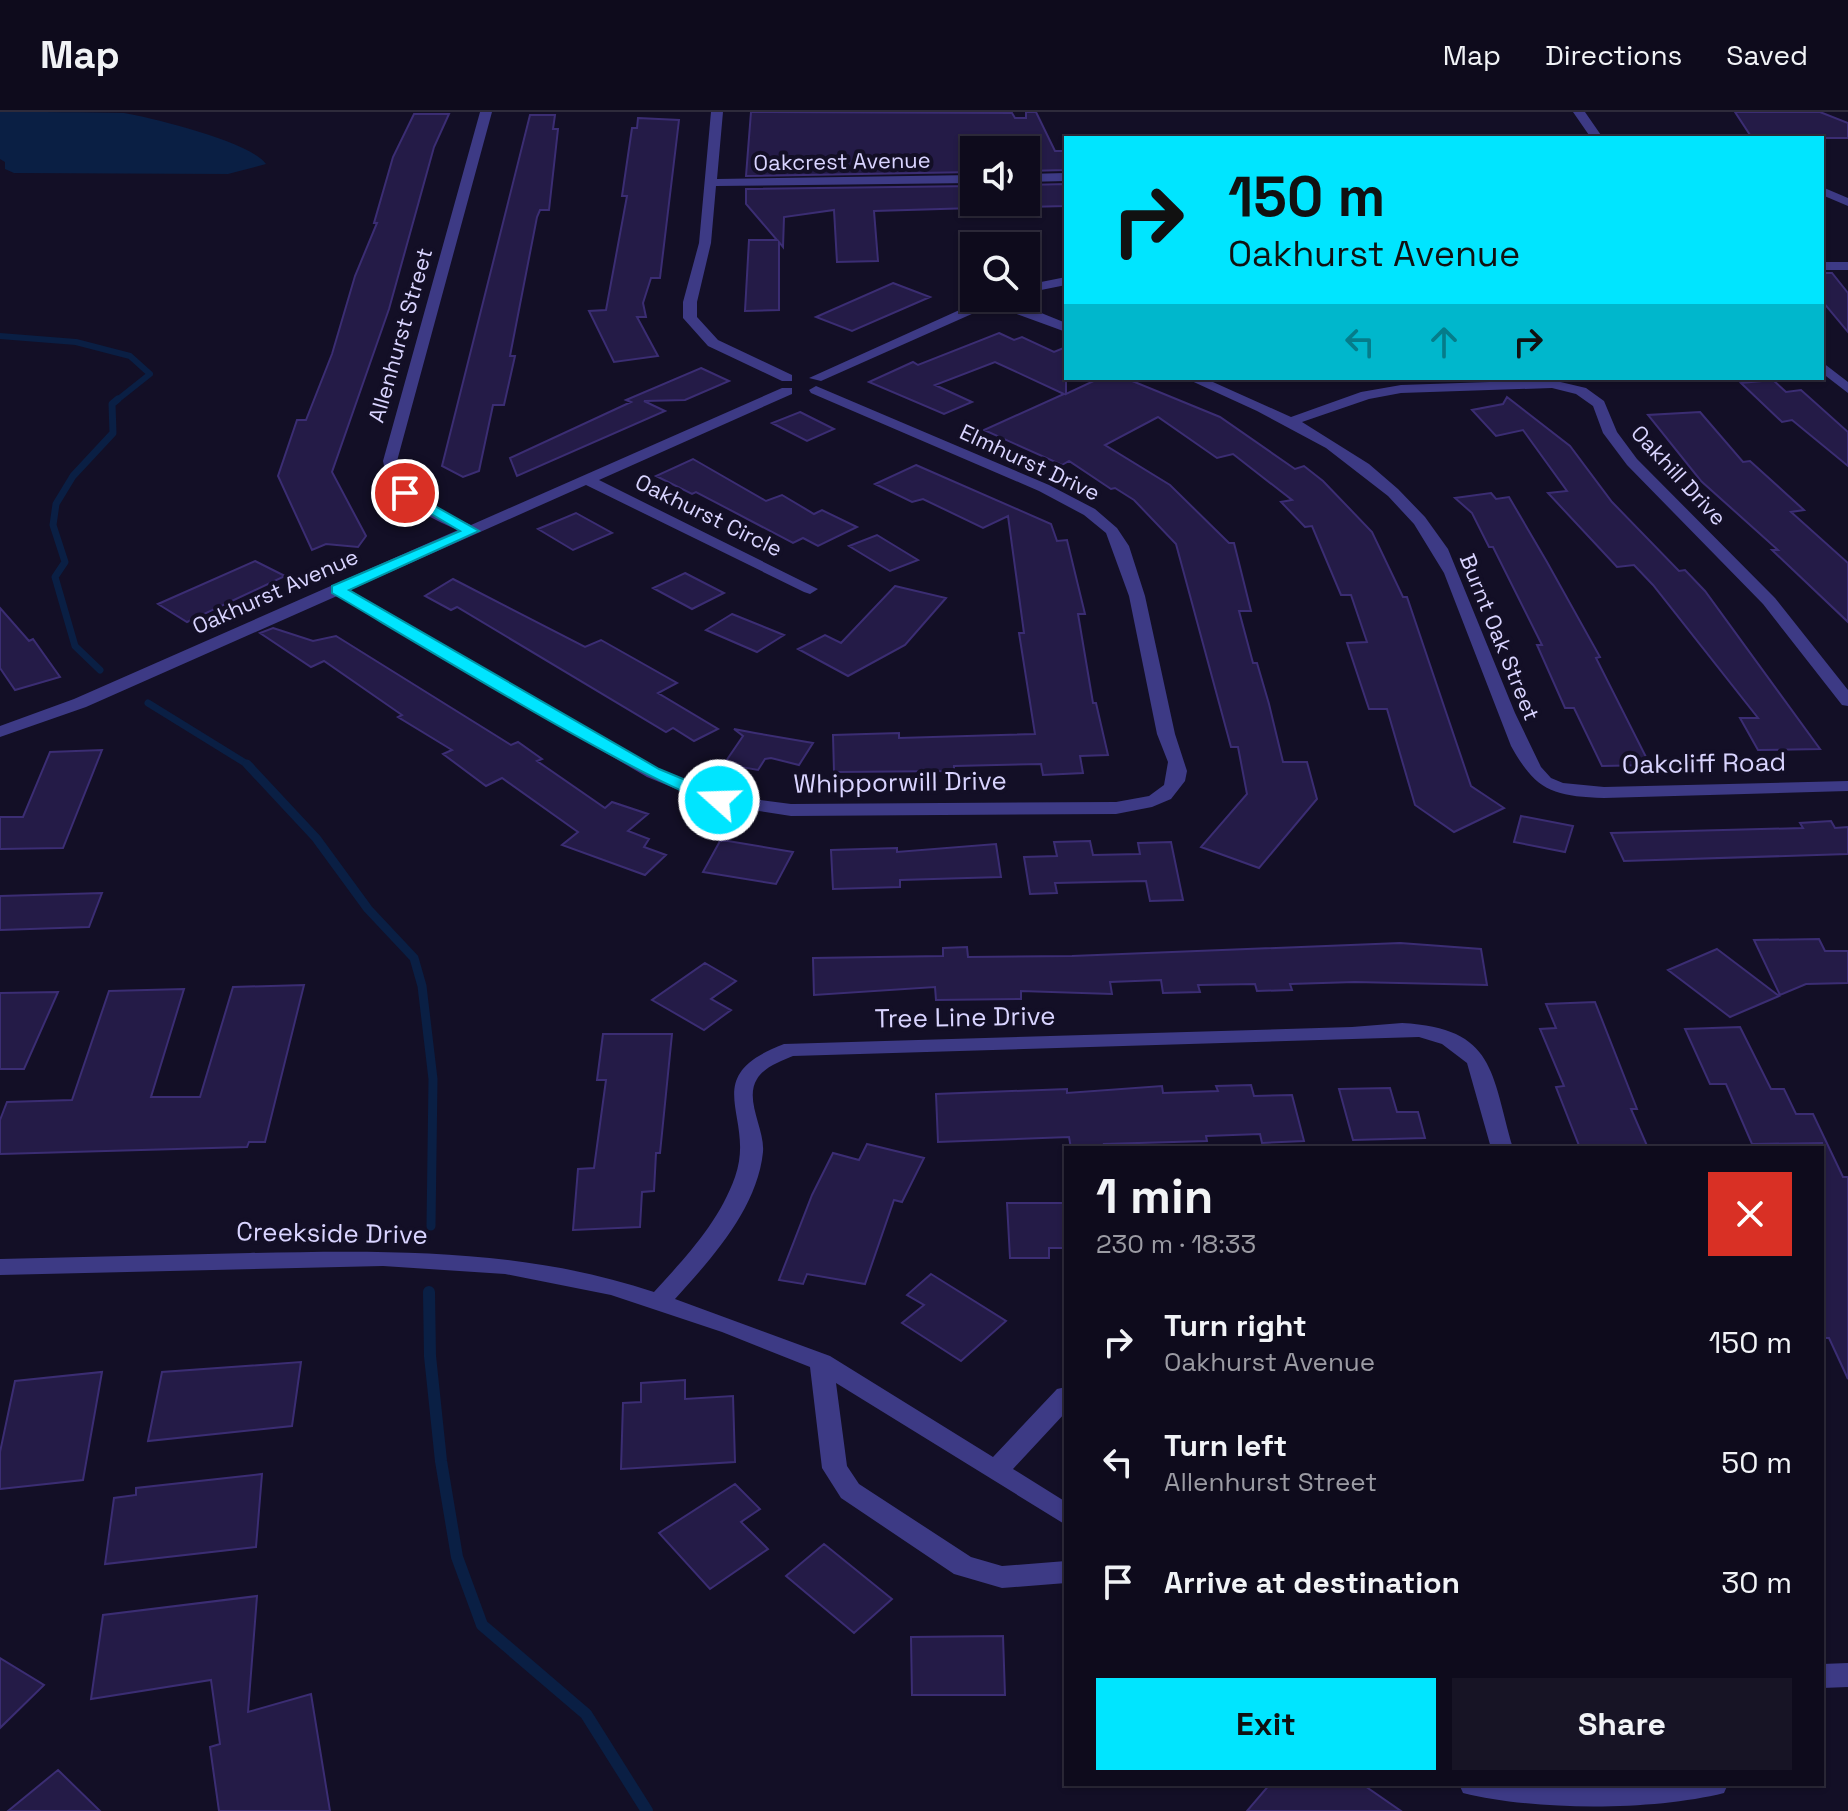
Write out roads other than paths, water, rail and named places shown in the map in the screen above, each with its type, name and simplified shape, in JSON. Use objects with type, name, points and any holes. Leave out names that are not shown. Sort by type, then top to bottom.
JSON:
[{"type":"street","name":"Allenhurst Street","points":[[472,531],[444,518],[405,493],[390,470],[390,461],[486,112]]},
{"type":"street","points":[[717,112],[704,256],[690,302],[690,318],[713,343],[787,384],[816,384],[967,312]]},
{"type":"street","points":[[1579,112],[1596,136]]},
{"type":"street","points":[[1040,178],[1064,177]]},
{"type":"street","name":"Oakcrest Avenue","points":[[710,183],[960,179]]},
{"type":"street","points":[[1824,192],[1848,202]]},
{"type":"street","points":[[1824,266],[1848,266]]},
{"type":"street","points":[[1040,286],[1064,281]]},
{"type":"street","points":[[1026,312],[1064,327]]},
{"type":"street","points":[[1824,368],[1848,389]]},
{"type":"street","name":"Burnt Oak Street","points":[[1197,380],[1292,421],[1341,452],[1388,489],[1426,531],[1451,573],[1523,757],[1535,775],[1561,788]]},
{"type":"street","name":"Oakhurst Avenue","points":[[0,732],[141,677],[588,480],[787,384]]},
{"type":"street","name":"Elmhurst Drive","points":[[816,384],[1044,488],[1080,506],[1113,531],[1132,581],[1166,734],[1175,757],[1178,772],[1175,783]]},
{"type":"street","name":"Oakhill Drive","points":[[1292,421],[1366,395],[1401,389],[1552,384],[1581,391],[1599,404],[1610,433],[1632,462],[1769,601],[1848,701]]},
{"type":"street","name":"Oakhurst Circle","points":[[588,480],[810,589]]},
{"type":"street","name":"Whipporwill Drive","points":[[337,589],[653,773],[719,800],[791,810],[1116,808],[1152,801],[1175,783]]},
{"type":"street","name":"Oakcliff Road","points":[[1561,788],[1613,791],[1848,786]]},
{"type":"street","name":"Tree Line Drive","points":[[659,1301],[694,1263],[735,1202],[752,1154],[752,1135],[743,1096],[745,1082],[775,1055],[791,1049],[1352,1034],[1411,1027],[1446,1037],[1467,1049],[1477,1060],[1501,1146]]},
{"type":"street","name":"Creekside Drive","points":[[0,1267],[383,1258],[532,1271],[613,1287],[659,1301],[821,1362],[1064,1514]]},
{"type":"street","points":[[821,1362],[835,1468],[850,1491],[963,1566],[1002,1577],[1064,1572]]},
{"type":"street","points":[[995,1471],[1064,1398]]},
{"type":"street","points":[[1824,1676],[1848,1675]]},
{"type":"street","points":[[1479,1786],[1514,1797],[1686,1793],[1708,1786]]},
{"type":"water","points":[[0,112],[124,113],[178,126],[242,147],[266,164],[228,174],[14,173],[5,169],[5,162],[0,159]]},
{"type":"waterway","points":[[0,336],[76,342],[130,356],[150,374],[116,401]]},
{"type":"waterway","points":[[100,670],[75,646],[55,577],[65,562],[53,525],[56,504],[73,476],[113,433],[112,404],[118,399]]},
{"type":"waterway","points":[[148,703],[247,764]]},
{"type":"waterway","points":[[247,764],[316,838],[368,909],[414,958],[422,986],[433,1079],[431,1226]]},
{"type":"waterway","points":[[429,1292],[430,1356],[441,1461],[457,1557],[482,1625],[586,1714],[647,1811]]}]
